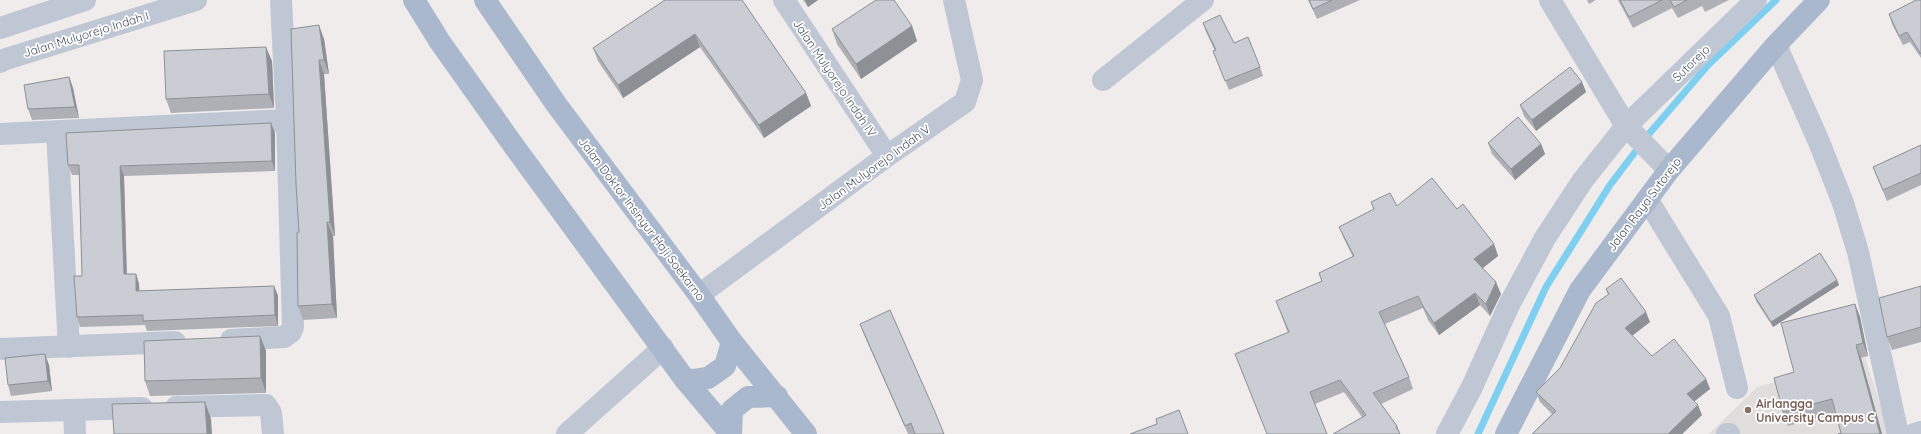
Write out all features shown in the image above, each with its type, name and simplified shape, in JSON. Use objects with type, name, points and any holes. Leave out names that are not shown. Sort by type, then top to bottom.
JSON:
[{"type":"main road","points":[[414,0],[440,42],[511,142],[686,381],[731,434]]},
{"type":"main road","name":"Jalan Doktor Insinyur Haji Soekarno","points":[[485,0],[556,104],[699,295],[732,342],[777,396],[806,434]]},
{"type":"main road","name":"Jalan Raya Sutorejo","points":[[1506,434],[1580,290],[1647,199],[1663,164],[1819,0]]},
{"type":"main road","points":[[686,381],[708,378],[725,366],[732,342]]},
{"type":"main road","points":[[731,434],[732,410],[748,397],[777,396]]},
{"type":"street","points":[[0,28],[85,0]]},
{"type":"street","name":"Jalan Mulyorejo Indah I","points":[[0,62],[196,0]]},
{"type":"street","points":[[0,349],[284,337],[292,332],[287,120],[281,0]]},
{"type":"street","name":"Jalan Mulyorejo Indah IV","points":[[784,0],[887,156]]},
{"type":"street","name":"Jalan Mulyorejo Indah V","points":[[699,295],[887,156],[965,102],[972,80],[954,0]]},
{"type":"street","points":[[1103,80],[1203,0]]},
{"type":"street","points":[[1550,0],[1629,130],[1663,164]]},
{"type":"street","name":"Sutorejo","points":[[1447,434],[1471,389],[1509,305],[1545,238],[1583,180],[1629,130],[1756,0]]},
{"type":"street","points":[[64,7],[72,38]]},
{"type":"street","points":[[1776,45],[1819,142],[1843,203],[1858,252],[1898,434]]},
{"type":"street","points":[[0,134],[287,120]]},
{"type":"street","points":[[57,132],[69,347]]},
{"type":"street","points":[[1647,199],[1719,316],[1737,388]]},
{"type":"street","points":[[567,434],[663,348]]},
{"type":"street","points":[[0,412],[266,405],[271,413],[273,434]]},
{"type":"street","points":[[74,410],[75,434]]},
{"type":"street","points":[[1914,434],[1921,432]]},
{"type":"shaded area","points":[[1865,358],[1890,434],[1709,434],[1757,387]]},
{"type":"building","points":[[665,0],[742,0],[806,93],[759,125],[695,34],[618,85],[593,48]]},
{"type":"building","points":[[876,0],[894,0],[912,26],[856,64],[832,29]]},
{"type":"building","points":[[1309,0],[1332,0],[1313,9]]},
{"type":"building","points":[[1620,0],[1662,0],[1629,17]]},
{"type":"building","points":[[1670,0],[1687,0],[1674,7]]},
{"type":"building","points":[[1916,0],[1921,0],[1921,54],[1907,32],[1899,36],[1889,14]]},
{"type":"building","points":[[1220,15],[1234,43],[1248,37],[1260,67],[1225,81],[1213,51],[1216,50],[1203,23]]},
{"type":"building","points":[[319,25],[324,60],[319,60],[330,222],[327,222],[332,304],[298,306],[297,233],[299,232],[291,29]]},
{"type":"building","points":[[266,47],[269,94],[166,99],[164,51]]},
{"type":"building","points":[[1570,67],[1582,82],[1532,120],[1520,105]]},
{"type":"building","points":[[69,77],[75,107],[28,109],[24,85]]},
{"type":"building","points":[[1518,117],[1541,144],[1511,169],[1488,143]]},
{"type":"building","points":[[271,123],[272,161],[120,166],[124,274],[136,274],[136,291],[274,286],[275,315],[143,321],[143,315],[77,317],[74,276],[82,276],[79,165],[68,165],[66,133]]},
{"type":"building","points":[[1921,145],[1921,173],[1883,190],[1873,167]]},
{"type":"building","points":[[1432,178],[1457,209],[1463,204],[1494,244],[1474,259],[1496,282],[1486,304],[1475,293],[1434,323],[1418,296],[1379,312],[1409,377],[1373,393],[1397,426],[1396,427],[1400,433],[1333,434],[1366,415],[1340,380],[1310,392],[1327,434],[1267,434],[1235,354],[1289,332],[1276,301],[1322,281],[1319,273],[1354,256],[1339,227],[1374,209],[1371,202],[1390,193],[1397,206]]},
{"type":"building","points":[[1820,253],[1837,280],[1771,322],[1754,295]]},
{"type":"building","points":[[1621,278],[1646,312],[1625,328],[1652,356],[1674,339],[1706,379],[1687,394],[1698,405],[1668,434],[1532,434],[1556,411],[1536,392],[1560,368],[1596,303],[1609,294],[1606,289]]},
{"type":"building","points":[[1921,286],[1921,327],[1887,337],[1879,298]]},
{"type":"building","points":[[1855,304],[1863,343],[1856,345],[1880,434],[1838,434],[1841,433],[1832,399],[1783,412],[1774,378],[1794,372],[1781,323]]},
{"type":"building","points":[[890,310],[944,434],[915,434],[911,423],[905,426],[860,324]]},
{"type":"building","points":[[260,336],[261,378],[145,381],[144,341]]},
{"type":"building","points":[[45,354],[48,381],[8,385],[5,358]]},
{"type":"building","points":[[205,402],[207,434],[114,434],[112,404]]},
{"type":"building","points":[[1179,410],[1188,434],[1130,434],[1157,424],[1156,419]]},
{"type":"waterway","points":[[1478,434],[1546,287],[1610,185],[1648,135],[1708,65],[1776,0]]},
{"type":"place","name":"Airlangga University Campus C","points":[[1748,410]]}]
